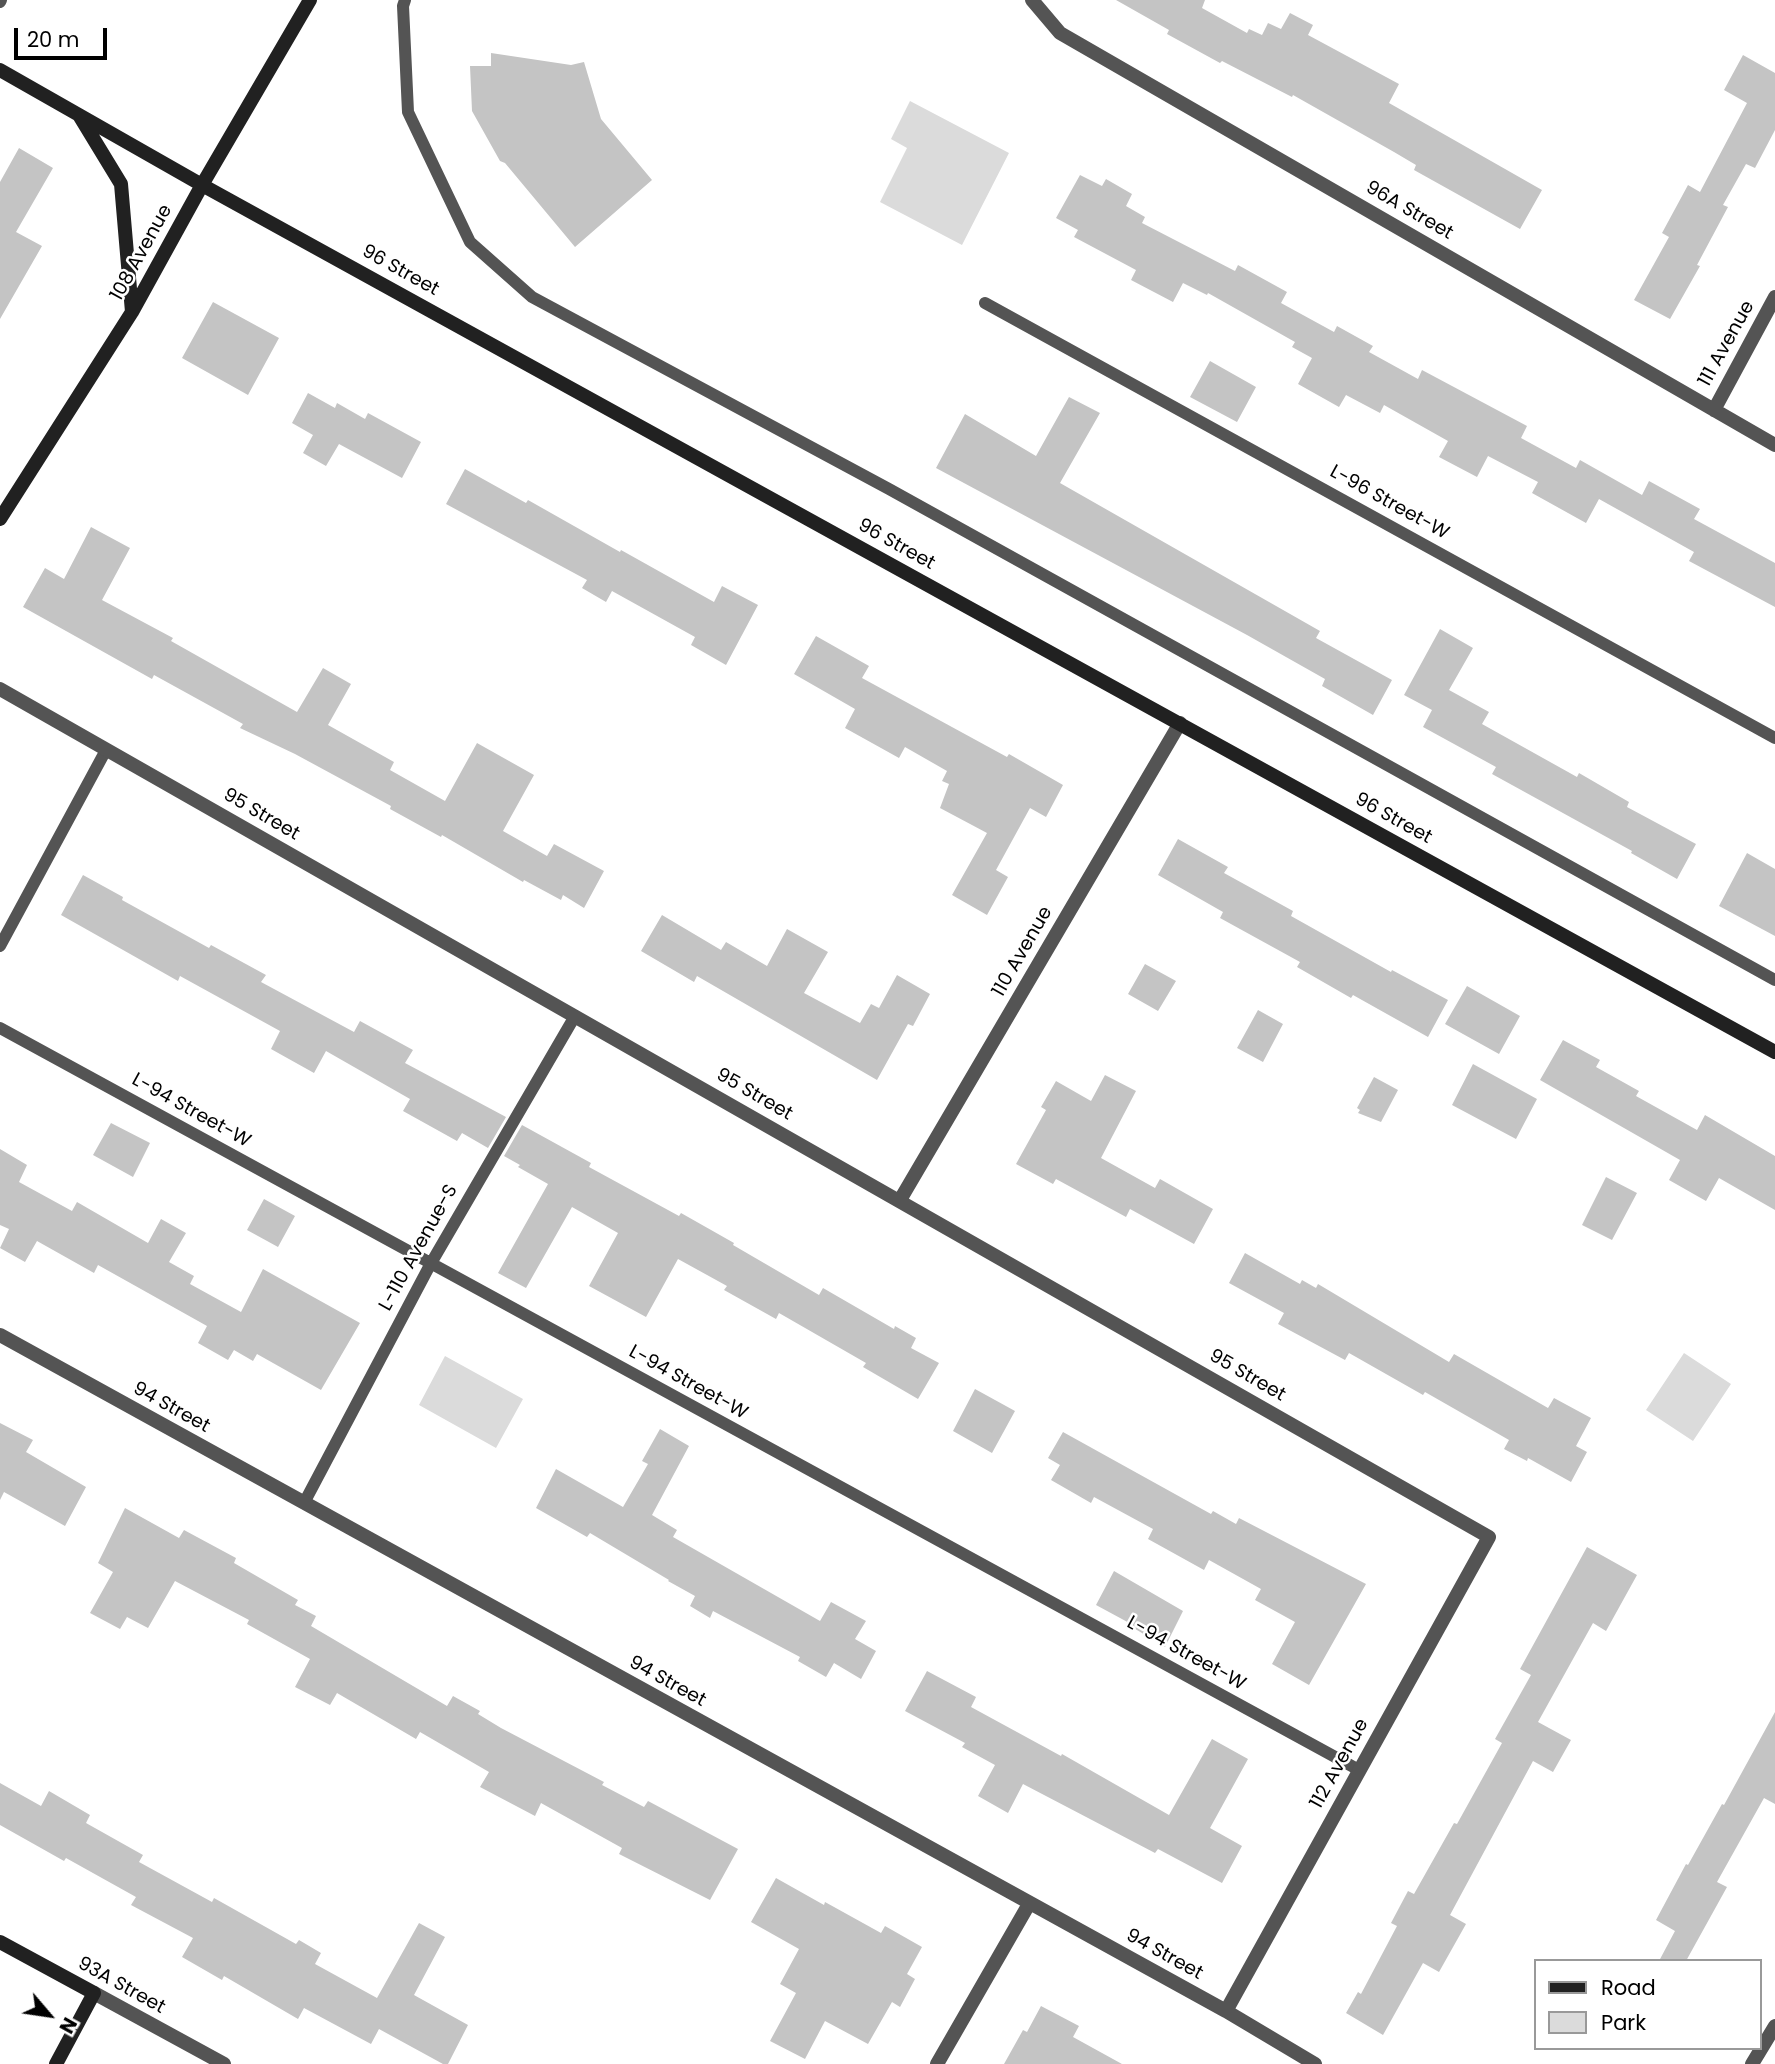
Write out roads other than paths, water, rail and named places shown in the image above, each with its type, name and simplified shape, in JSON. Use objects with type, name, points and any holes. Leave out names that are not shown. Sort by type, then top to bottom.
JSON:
[{"type":"street","name":"108 Avenue","points":[[0,519],[132,312],[202,185],[310,0]]},
{"type":"street","name":"96A Street","points":[[1032,0],[1060,33],[1775,445]]},
{"type":"street","name":"96 Street","points":[[0,70],[202,185],[1775,1052]]},
{"type":"street","points":[[79,114],[121,184],[132,312]]},
{"type":"street","name":"111 Avenue","points":[[1714,410],[1775,298]]},
{"type":"street","name":"95 Street","points":[[0,689],[1489,1537]]},
{"type":"street","name":"110 Avenue","points":[[900,1200],[1180,723]]},
{"type":"street","name":"94 Street","points":[[0,1335],[1226,2011],[1315,2064]]},
{"type":"street","name":"112 Avenue","points":[[1226,2011],[1489,1537]]},
{"type":"street","points":[[937,2064],[1029,1903]]},
{"type":"street","name":"93A Street","points":[[0,1942],[224,2064]]},
{"type":"street","points":[[56,2064],[94,1993]]},
{"type":"street","points":[[1761,2049],[1775,2026]]},
{"type":"lane","points":[[405,0],[403,5],[408,112],[470,242],[532,298],[889,489],[1775,980]]},
{"type":"lane","name":"L-96 Street-W","points":[[985,303],[1775,738]]},
{"type":"lane","points":[[0,946],[106,750]]},
{"type":"lane","name":"L-110 Avenue-S","points":[[304,1503],[430,1265],[575,1016]]},
{"type":"lane","name":"L-94 Street-W","points":[[0,1028],[1359,1770]]}]
